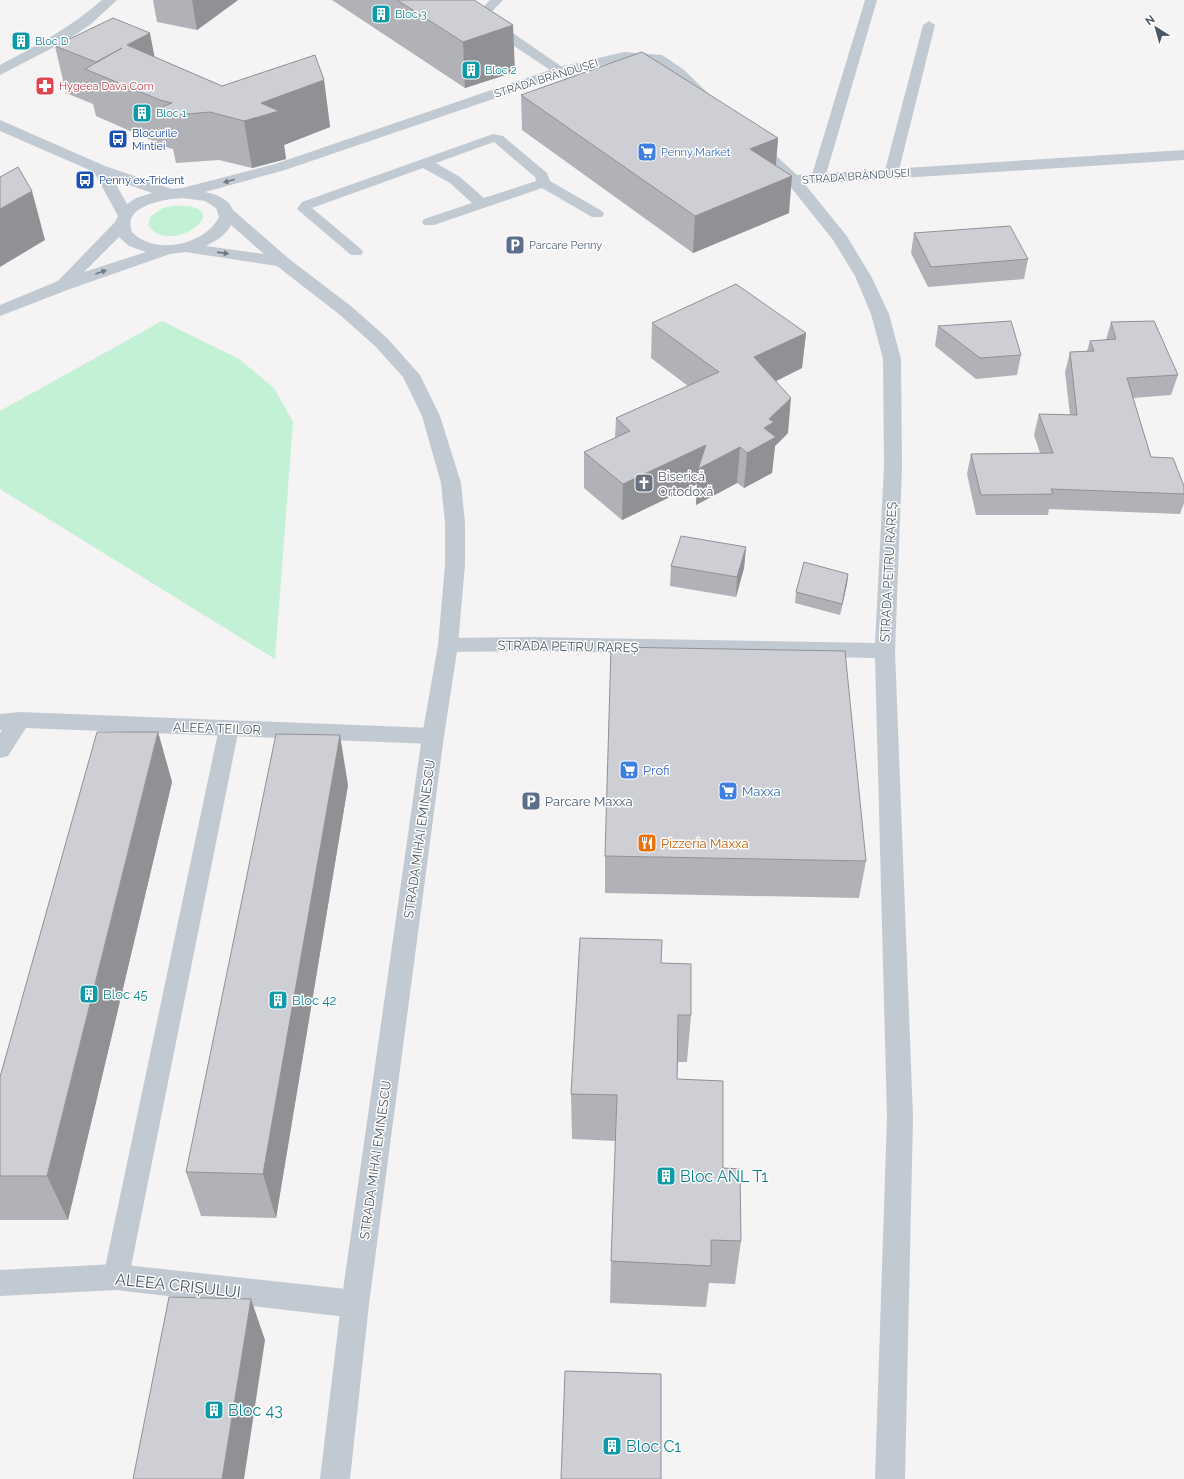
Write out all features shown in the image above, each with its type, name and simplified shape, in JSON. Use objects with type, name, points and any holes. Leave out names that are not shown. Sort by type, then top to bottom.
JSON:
[{"type":"street","points":[[0,71],[61,38],[86,21],[110,0]]},
{"type":"street","points":[[448,0],[480,17],[561,72]]},
{"type":"street","name":"STRADA BRÂNDUȘEI","points":[[64,285],[124,220],[143,202],[280,167],[561,72],[595,62],[624,56],[657,58],[678,72],[719,110]]},
{"type":"street","points":[[0,125],[100,169],[176,193]]},
{"type":"street","name":"STRADA BRÂNDUȘEI","points":[[742,131],[794,180],[1184,155]]},
{"type":"street","name":"STRADA BRÂNDUȘEI","points":[[232,203],[280,167]]},
{"type":"street","points":[[100,169],[124,220]]},
{"type":"street","name":"STRADA PETRU RAREȘ","points":[[448,645],[530,644],[884,651],[893,467],[892,359],[880,314],[863,276],[840,238],[794,180]]},
{"type":"street","name":"STRADA MIHAI EMINESCU","points":[[176,193],[208,197],[218,201],[232,203],[282,262],[346,311],[381,342],[411,375],[431,416],[451,483],[455,523],[455,565],[448,645],[433,736],[355,1304],[335,1479]]},
{"type":"street","points":[[0,311],[64,285],[176,248],[199,244],[212,238],[227,222],[232,203]]},
{"type":"street","name":"STRADA MIHAI EMINESCU","points":[[124,220],[124,232],[130,239],[140,245],[176,248],[282,262]]},
{"type":"street","points":[[884,651],[900,1117],[890,1479]]},
{"type":"street","points":[[0,750],[10,721]]},
{"type":"street","name":"ALEEA TEILOR","points":[[10,721],[433,736]]},
{"type":"street","name":"ALEEA CRIȘULUI","points":[[0,1283],[116,1277],[355,1304]]},
{"type":"lane","points":[[480,17],[496,0]]},
{"type":"lane","points":[[818,178],[871,0]]},
{"type":"lane","points":[[891,174],[929,25]]},
{"type":"lane","points":[[356,252],[304,209],[307,205],[493,138],[498,139],[542,176],[543,183]]},
{"type":"lane","points":[[423,163],[447,173],[461,183],[481,204]]},
{"type":"lane","points":[[429,222],[543,183],[596,214]]},
{"type":"lane","points":[[116,1277],[229,728]]},
{"type":"green space","points":[[172,206],[193,207],[202,212],[202,219],[196,227],[185,233],[172,236],[159,234],[148,225],[151,216],[163,208]]},
{"type":"green space","points":[[162,321],[239,359],[274,388],[293,422],[275,659],[0,489],[0,411]]},
{"type":"building","points":[[397,0],[474,0],[513,25],[463,42]]},
{"type":"building","points":[[113,18],[150,33],[127,45],[222,86],[315,55],[324,80],[261,103],[279,111],[244,121],[210,112],[166,116],[164,106],[172,103],[160,100],[85,69],[122,48],[96,62],[55,46]]},
{"type":"building","name":"Penny Market","points":[[642,52],[778,138],[750,149],[792,176],[695,216],[521,95]]},
{"type":"building","points":[[18,167],[32,191],[0,209],[0,177]]},
{"type":"building","points":[[1010,226],[1028,259],[931,267],[914,233]]},
{"type":"building","points":[[736,284],[806,333],[754,357],[791,398],[769,419],[774,422],[764,428],[776,437],[747,453],[740,447],[698,469],[706,445],[623,484],[584,452],[630,431],[616,418],[719,372],[652,323]]},
{"type":"building","points":[[1011,321],[1021,355],[980,358],[938,326]]},
{"type":"building","points":[[1154,321],[1178,375],[1127,378],[1151,457],[1173,458],[1184,486],[1184,494],[1051,489],[1053,494],[981,495],[971,454],[1053,453],[1039,414],[1077,415],[1070,352],[1094,351],[1090,341],[1116,339],[1111,322]]},
{"type":"building","points":[[681,536],[746,547],[737,577],[671,566]]},
{"type":"building","points":[[804,562],[848,574],[842,604],[796,592]]},
{"type":"building","name":"Maxxa","points":[[611,647],[845,651],[866,861],[605,856]]},
{"type":"building","points":[[97,732],[158,732],[47,1176],[0,1176],[0,1077]]},
{"type":"building","name":"Bloc 42","points":[[276,734],[340,735],[263,1174],[186,1172]]},
{"type":"building","name":"Bloc ANL T1","points":[[580,938],[662,940],[661,963],[691,964],[691,1015],[678,1015],[677,1079],[723,1081],[723,1168],[740,1169],[741,1241],[711,1240],[711,1266],[611,1261],[617,1095],[571,1094]]},
{"type":"building","points":[[169,1297],[251,1299],[222,1479],[133,1479]]},
{"type":"building","name":"Bloc C1","points":[[565,1371],[661,1374],[661,1479],[561,1479]]},
{"type":"place","name":"Bloc 3","points":[[381,14]]},
{"type":"place","name":"Bloc D","points":[[21,41]]},
{"type":"place","name":"Bloc 2","points":[[471,70]]},
{"type":"place","name":"Hygeea Dava Com","points":[[45,86]]},
{"type":"place","name":"Bloc 1","points":[[142,113]]},
{"type":"place","name":"Blocurile Mintiei","points":[[118,139]]},
{"type":"place","name":"Penny Market","points":[[647,152]]},
{"type":"place","name":"Penny ex-Trident","points":[[85,180]]},
{"type":"place","name":"Parcare Penny","points":[[515,245]]},
{"type":"place","name":"Biserică Ortodoxă","points":[[644,483]]},
{"type":"place","name":"Profi","points":[[629,770]]},
{"type":"place","name":"Maxxa","points":[[728,791]]},
{"type":"place","name":"Parcare Maxxa","points":[[531,801]]},
{"type":"place","name":"Pizzeria Maxxa","points":[[647,843]]},
{"type":"place","name":"Bloc 45","points":[[89,994]]},
{"type":"place","name":"Bloc 42","points":[[278,1000]]},
{"type":"place","name":"Bloc ANL T1","points":[[666,1176]]},
{"type":"place","name":"Bloc 43","points":[[214,1410]]},
{"type":"place","name":"Bloc C1","points":[[612,1446]]}]
